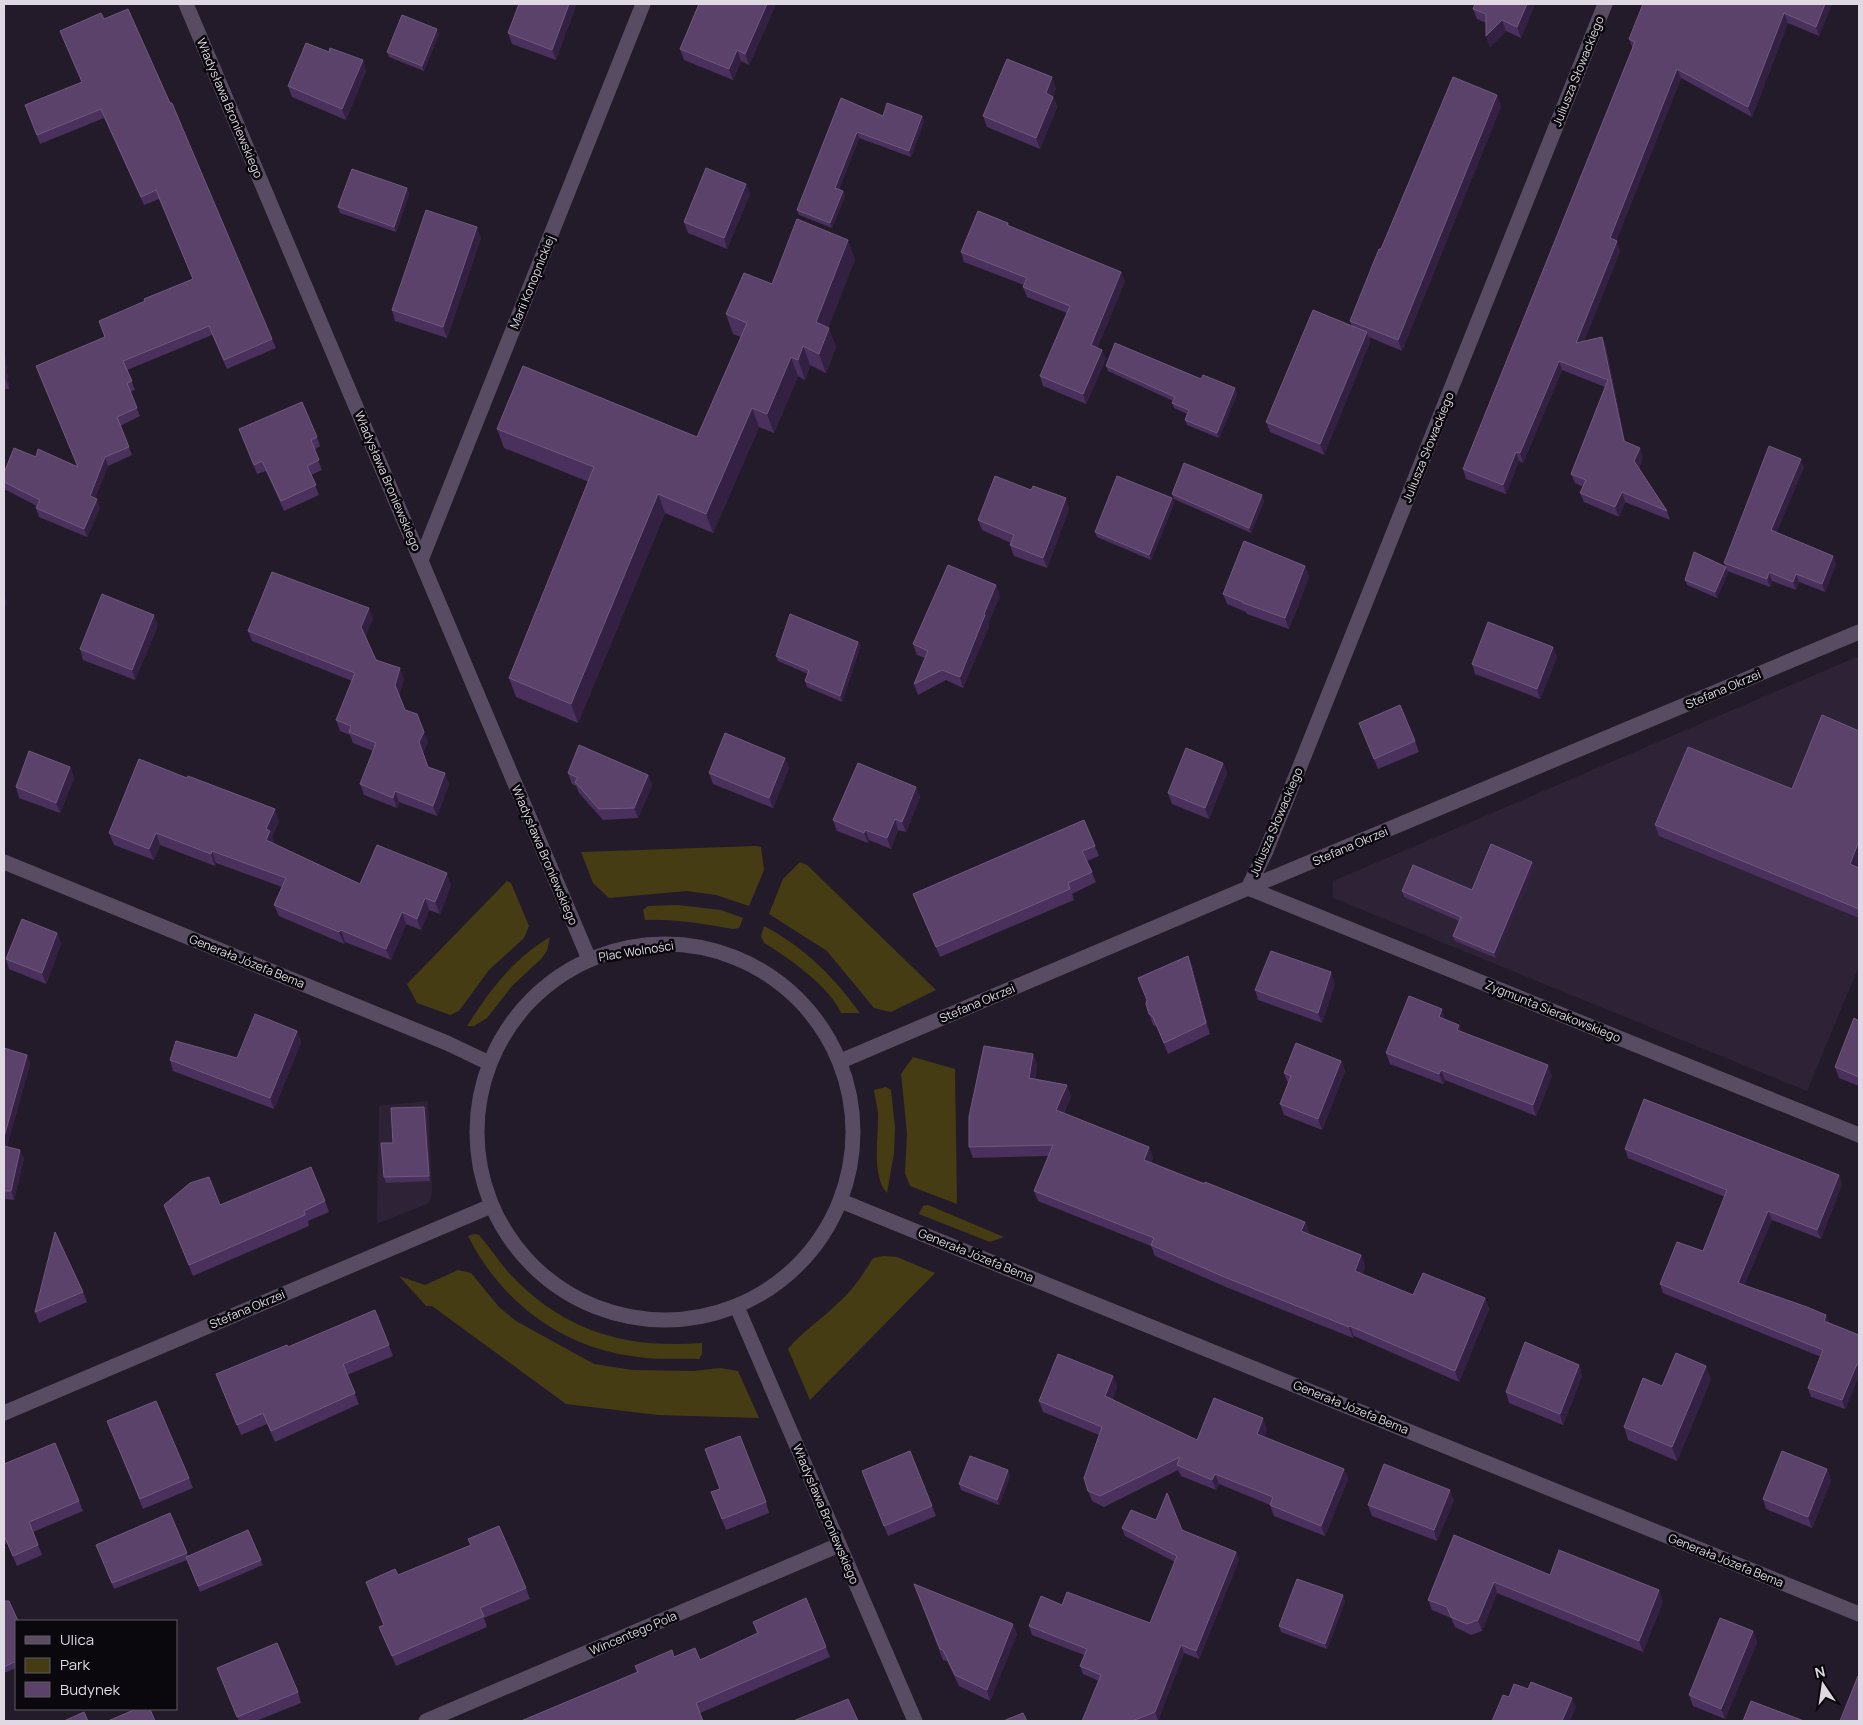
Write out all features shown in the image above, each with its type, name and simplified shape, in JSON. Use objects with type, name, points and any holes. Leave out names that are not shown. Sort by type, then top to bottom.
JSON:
[{"type":"street","name":"Władysława Broniewskiego","points":[[186,4],[589,959]]},
{"type":"street","name":"Marii Konopnickiej","points":[[421,560],[643,4]]},
{"type":"street","name":"Juliusza Słowackiego","points":[[1248,888],[1266,851],[1605,4]]},
{"type":"street","name":"Stefana Okrzei","points":[[841,1061],[1859,632]]},
{"type":"street","name":"Generała Józefa Bema","points":[[4,862],[446,1043],[489,1063]]},
{"type":"street","name":"Zygmunta Sierakowskiego","points":[[1248,888],[1859,1135]]},
{"type":"street","name":"Plac Wolności","points":[[672,943],[712,950],[746,961],[778,982],[805,1005],[841,1061],[847,1088],[854,1142],[842,1201],[813,1250],[781,1278],[737,1307],[705,1316],[672,1320],[623,1315],[580,1301],[550,1280],[522,1256],[491,1206],[482,1173],[479,1134],[482,1100],[489,1063],[504,1032],[527,1003],[558,976],[589,959],[672,943]]},
{"type":"street","name":"Generała Józefa Bema","points":[[842,1201],[1859,1614]]},
{"type":"street","name":"Stefana Okrzei","points":[[4,1413],[491,1206]]},
{"type":"street","name":"Władysława Broniewskiego","points":[[737,1307],[916,1721]]},
{"type":"street","name":"Wincentego Pola","points":[[426,1721],[839,1544]]},
{"type":"shaded area","points":[[1859,656],[1859,966],[1807,1091],[1333,898],[1333,881]]},
{"type":"shaded area","points":[[428,1101],[431,1198],[427,1204],[377,1224],[379,1106]]},
{"type":"green space","points":[[761,847],[764,870],[749,906],[716,895],[687,891],[609,898],[593,883],[581,852]]},
{"type":"green space","points":[[800,862],[807,865],[936,990],[891,1012],[874,1008],[827,951],[769,914],[783,879]]},
{"type":"green space","points":[[507,881],[511,883],[529,926],[524,938],[489,970],[459,1011],[450,1015],[417,1003],[407,984]]},
{"type":"green space","points":[[678,905],[721,910],[743,918],[739,928],[733,929],[678,921],[645,920],[643,910],[648,906]]},
{"type":"green space","points":[[764,926],[779,934],[805,953],[839,987],[860,1013],[841,1013],[836,1003],[818,983],[796,964],[764,943],[761,936]]},
{"type":"green space","points":[[550,937],[547,951],[541,959],[513,985],[487,1018],[474,1026],[467,1026],[493,988],[513,966],[536,946]]},
{"type":"green space","points":[[913,1057],[955,1069],[957,1204],[910,1186],[905,1173],[907,1133],[901,1074]]},
{"type":"green space","points":[[886,1087],[891,1090],[895,1127],[894,1153],[887,1193],[882,1185],[877,1166],[878,1113],[874,1090]]},
{"type":"green space","points":[[928,1205],[1004,1237],[990,1242],[919,1214],[923,1206]]},
{"type":"green space","points":[[479,1235],[509,1273],[530,1293],[551,1309],[573,1322],[621,1339],[647,1343],[702,1343],[702,1354],[699,1359],[638,1357],[610,1352],[584,1344],[560,1332],[537,1318],[498,1282],[468,1236]]},
{"type":"green space","points":[[884,1256],[897,1257],[935,1273],[810,1400],[788,1349],[848,1294],[873,1258]]},
{"type":"green space","points":[[458,1270],[471,1273],[499,1307],[516,1321],[594,1364],[632,1370],[694,1371],[720,1368],[738,1371],[759,1418],[658,1415],[566,1404],[432,1306],[426,1306],[399,1276],[425,1285]]},
{"type":"building","points":[[519,4],[569,4],[552,50],[508,33]]},
{"type":"building","points":[[699,4],[767,4],[745,54],[737,50],[729,69],[680,49]]},
{"type":"building","points":[[1475,4],[1527,4],[1517,27],[1502,20],[1486,36],[1486,14],[1473,9]]},
{"type":"building","points":[[1643,4],[1825,4],[1816,27],[1784,13],[1748,107],[1677,69],[1610,238],[1617,241],[1576,343],[1602,337],[1624,441],[1640,448],[1634,461],[1667,511],[1622,492],[1615,507],[1580,493],[1586,480],[1571,474],[1608,380],[1559,361],[1520,453],[1516,452],[1503,485],[1463,469],[1635,42],[1629,39]]},
{"type":"building","points":[[128,9],[170,103],[172,103],[272,339],[224,360],[209,326],[123,361],[132,381],[127,383],[137,408],[117,417],[129,447],[105,457],[90,496],[97,499],[84,529],[36,508],[40,500],[4,482],[4,473],[14,448],[36,457],[38,449],[78,467],[36,366],[105,337],[99,321],[145,301],[144,299],[193,279],[156,190],[141,197],[101,109],[37,135],[25,105],[82,82],[60,31],[101,13],[104,19]]},
{"type":"building","points":[[402,15],[437,29],[422,66],[387,52]]},
{"type":"building","points":[[306,43],[329,52],[330,48],[363,60],[342,109],[288,86]]},
{"type":"building","points":[[1007,59],[1052,77],[1046,93],[1053,97],[1036,138],[983,116]]},
{"type":"building","points":[[1453,77],[1497,95],[1398,340],[1350,321]]},
{"type":"building","points":[[841,98],[883,116],[887,103],[922,116],[909,151],[857,132],[835,188],[843,191],[830,223],[797,210]]},
{"type":"building","points":[[706,168],[746,184],[724,238],[684,222]]},
{"type":"building","points":[[352,169],[407,188],[394,227],[338,207]]},
{"type":"building","points":[[426,210],[477,227],[443,327],[392,310]]},
{"type":"building","points":[[978,211],[1121,272],[1091,345],[1102,350],[1083,394],[1040,376],[1070,306],[1023,287],[1027,278],[961,252]]},
{"type":"building","points":[[797,219],[848,240],[816,322],[829,328],[819,354],[803,346],[798,360],[791,357],[767,414],[752,408],[706,514],[658,494],[571,704],[509,678],[594,467],[497,429],[523,366],[697,437],[747,323],[726,314],[744,273],[772,284]]},
{"type":"building","points":[[1313,310],[1367,332],[1320,444],[1266,422]]},
{"type":"building","points":[[1115,343],[1201,379],[1203,375],[1235,388],[1217,433],[1185,420],[1189,410],[1172,403],[1175,397],[1106,366]]},
{"type":"building","points":[[302,402],[317,437],[311,440],[319,460],[307,466],[316,485],[281,501],[262,461],[254,465],[239,429]]},
{"type":"building","points":[[1769,446],[1801,459],[1771,530],[1833,556],[1822,584],[1796,574],[1793,582],[1769,572],[1767,579],[1724,563]]},
{"type":"building","points":[[1184,463],[1262,495],[1249,528],[1172,494]]},
{"type":"building","points":[[995,476],[1031,490],[1033,486],[1066,498],[1043,558],[1010,545],[1014,535],[978,520]]},
{"type":"building","points":[[1117,476],[1172,498],[1149,555],[1095,532]]},
{"type":"building","points":[[1244,541],[1305,566],[1285,618],[1223,594]]},
{"type":"building","points":[[1694,552],[1726,567],[1715,592],[1685,580]]},
{"type":"building","points":[[948,565],[996,585],[960,677],[942,670],[914,684],[928,651],[913,644]]},
{"type":"building","points":[[272,572],[369,608],[361,627],[376,660],[400,668],[395,685],[405,710],[417,714],[424,732],[419,742],[428,767],[445,773],[433,806],[395,791],[393,798],[360,784],[376,743],[349,732],[351,726],[336,720],[355,673],[248,631]]},
{"type":"building","points":[[102,594],[154,615],[132,670],[80,649]]},
{"type":"building","points":[[790,614],[858,642],[840,696],[805,681],[809,670],[776,656]]},
{"type":"building","points":[[1488,622],[1553,647],[1537,689],[1472,664]]},
{"type":"building","points":[[1400,705],[1415,741],[1374,759],[1359,723]]},
{"type":"building","points":[[1822,715],[1859,731],[1859,841],[1850,864],[1859,868],[1859,909],[1655,825],[1688,747],[1792,789]]},
{"type":"building","points":[[725,733],[785,758],[769,798],[709,773]]},
{"type":"building","points":[[579,745],[648,775],[634,808],[599,809],[575,782],[578,778],[568,773]]},
{"type":"building","points":[[1186,748],[1223,763],[1205,808],[1168,793]]},
{"type":"building","points":[[29,751],[70,767],[56,803],[16,787]]},
{"type":"building","points":[[139,759],[275,809],[266,829],[270,831],[266,840],[360,884],[377,845],[447,873],[435,902],[425,898],[417,919],[402,912],[386,949],[274,905],[286,878],[212,851],[211,854],[156,833],[149,849],[109,833]]},
{"type":"building","points":[[858,763],[916,787],[902,822],[895,819],[887,838],[865,830],[864,833],[833,820]]},
{"type":"building","points":[[1084,820],[1095,846],[1082,851],[1092,872],[1068,883],[1070,889],[936,947],[913,894]]},
{"type":"building","points":[[1491,844],[1532,862],[1494,953],[1453,936],[1461,917],[1402,891],[1413,865],[1472,890]]},
{"type":"building","points":[[22,919],[57,933],[42,973],[6,959]]},
{"type":"building","points":[[1271,951],[1331,972],[1318,1013],[1255,990]]},
{"type":"building","points":[[1188,956],[1206,1023],[1164,1043],[1153,1017],[1149,1014],[1146,1004],[1147,1000],[1138,978]]},
{"type":"building","points":[[1409,996],[1442,1009],[1439,1017],[1459,1025],[1457,1030],[1548,1065],[1533,1105],[1441,1070],[1439,1074],[1386,1053]]},
{"type":"building","points":[[255,1014],[297,1031],[270,1098],[170,1060],[176,1041],[237,1058]]},
{"type":"building","points":[[1854,1018],[1859,1021],[1859,1077],[1835,1067]]},
{"type":"building","points":[[1296,1043],[1341,1061],[1318,1119],[1280,1104],[1291,1076],[1284,1073]]},
{"type":"building","points":[[984,1046],[1033,1054],[1029,1078],[1067,1085],[1056,1110],[1149,1147],[1144,1160],[1305,1222],[1301,1231],[1361,1255],[1355,1271],[1413,1295],[1423,1273],[1485,1298],[1455,1371],[1350,1326],[1222,1276],[1151,1245],[1154,1238],[1034,1191],[1053,1145],[969,1147],[969,1117]]},
{"type":"building","points":[[4,1048],[27,1055],[4,1137]]},
{"type":"building","points":[[1644,1099],[1839,1175],[1817,1230],[1768,1211],[1738,1283],[1826,1315],[1824,1321],[1859,1335],[1859,1365],[1857,1364],[1842,1400],[1808,1388],[1823,1350],[1660,1284],[1677,1242],[1703,1251],[1727,1190],[1625,1149]]},
{"type":"building","points":[[424,1107],[429,1176],[384,1177],[381,1143],[393,1143],[391,1108]]},
{"type":"building","points":[[4,1146],[20,1150],[11,1191],[4,1191]]},
{"type":"building","points":[[311,1167],[325,1201],[304,1211],[305,1215],[189,1265],[164,1205],[190,1183],[209,1177],[220,1205]]},
{"type":"building","points":[[55,1232],[83,1292],[35,1312]]},
{"type":"building","points":[[375,1310],[389,1345],[343,1364],[355,1393],[271,1431],[263,1413],[237,1425],[216,1374],[287,1345],[288,1347]]},
{"type":"building","points":[[1525,1342],[1579,1365],[1560,1414],[1506,1392]]},
{"type":"building","points":[[1676,1353],[1706,1366],[1672,1447],[1624,1427],[1643,1378],[1662,1386]]},
{"type":"building","points":[[1058,1354],[1113,1376],[1105,1396],[1197,1440],[1214,1398],[1263,1418],[1257,1434],[1344,1469],[1321,1526],[1270,1505],[1273,1497],[1215,1474],[1212,1480],[1177,1465],[1180,1457],[1100,1496],[1088,1491],[1084,1478],[1102,1427],[1039,1401]]},
{"type":"building","points":[[156,1401],[189,1478],[140,1499],[107,1421]]},
{"type":"building","points":[[740,1436],[766,1502],[722,1519],[711,1492],[720,1489],[705,1449]]},
{"type":"building","points":[[55,1443],[79,1501],[29,1522],[38,1545],[13,1556],[4,1535],[4,1464]]},
{"type":"building","points":[[910,1451],[932,1506],[884,1526],[862,1471]]},
{"type":"building","points":[[1782,1451],[1827,1469],[1808,1517],[1763,1499]]},
{"type":"building","points":[[970,1456],[1008,1470],[997,1500],[959,1484]]},
{"type":"building","points":[[1384,1464],[1450,1490],[1434,1530],[1368,1505]]},
{"type":"building","points":[[1167,1493],[1182,1530],[1236,1552],[1196,1651],[1181,1645],[1155,1712],[1132,1721],[1082,1721],[1101,1675],[1080,1666],[1087,1649],[1029,1626],[1041,1596],[1062,1605],[1067,1592],[1150,1623],[1177,1556],[1122,1528],[1131,1510],[1156,1520]]},
{"type":"building","points":[[170,1513],[187,1553],[112,1583],[96,1545]]},
{"type":"building","points":[[499,1526],[526,1588],[480,1608],[484,1616],[392,1656],[379,1627],[384,1625],[366,1582],[395,1569],[398,1575],[471,1545],[468,1539]]},
{"type":"building","points":[[248,1530],[261,1560],[198,1586],[186,1557]]},
{"type":"building","points":[[1454,1535],[1550,1575],[1559,1550],[1659,1590],[1639,1641],[1494,1582],[1478,1620],[1467,1624],[1451,1617],[1447,1607],[1428,1600]]},
{"type":"building","points":[[1297,1579],[1343,1595],[1325,1644],[1279,1626]]},
{"type":"building","points":[[914,1584],[1013,1624],[987,1690],[955,1675],[943,1650],[940,1649]]},
{"type":"building","points":[[806,1598],[826,1647],[696,1703],[703,1721],[521,1721],[638,1672],[635,1666],[672,1650],[674,1657],[695,1648],[700,1660],[758,1633],[753,1622]]},
{"type":"building","points":[[4,1601],[9,1601],[18,1620],[15,1620],[15,1662],[4,1667]]},
{"type":"building","points":[[1720,1618],[1753,1631],[1721,1709],[1689,1695]]},
{"type":"building","points":[[277,1643],[298,1692],[237,1717],[217,1668]]},
{"type":"building","points":[[1858,1676],[1859,1721],[1840,1721]]},
{"type":"building","points":[[1531,1682],[1572,1698],[1562,1721],[1492,1721],[1503,1695],[1509,1697],[1514,1684],[1528,1689]]},
{"type":"building","points":[[848,1699],[858,1721],[793,1721]]},
{"type":"building","points":[[1751,1701],[1804,1721],[1743,1721]]},
{"type":"building","points":[[134,1710],[150,1710],[155,1721],[108,1721]]},
{"type":"building","points":[[84,1712],[88,1721],[64,1721]]},
{"type":"building","points":[[1023,1713],[1027,1721],[1003,1721]]}]
